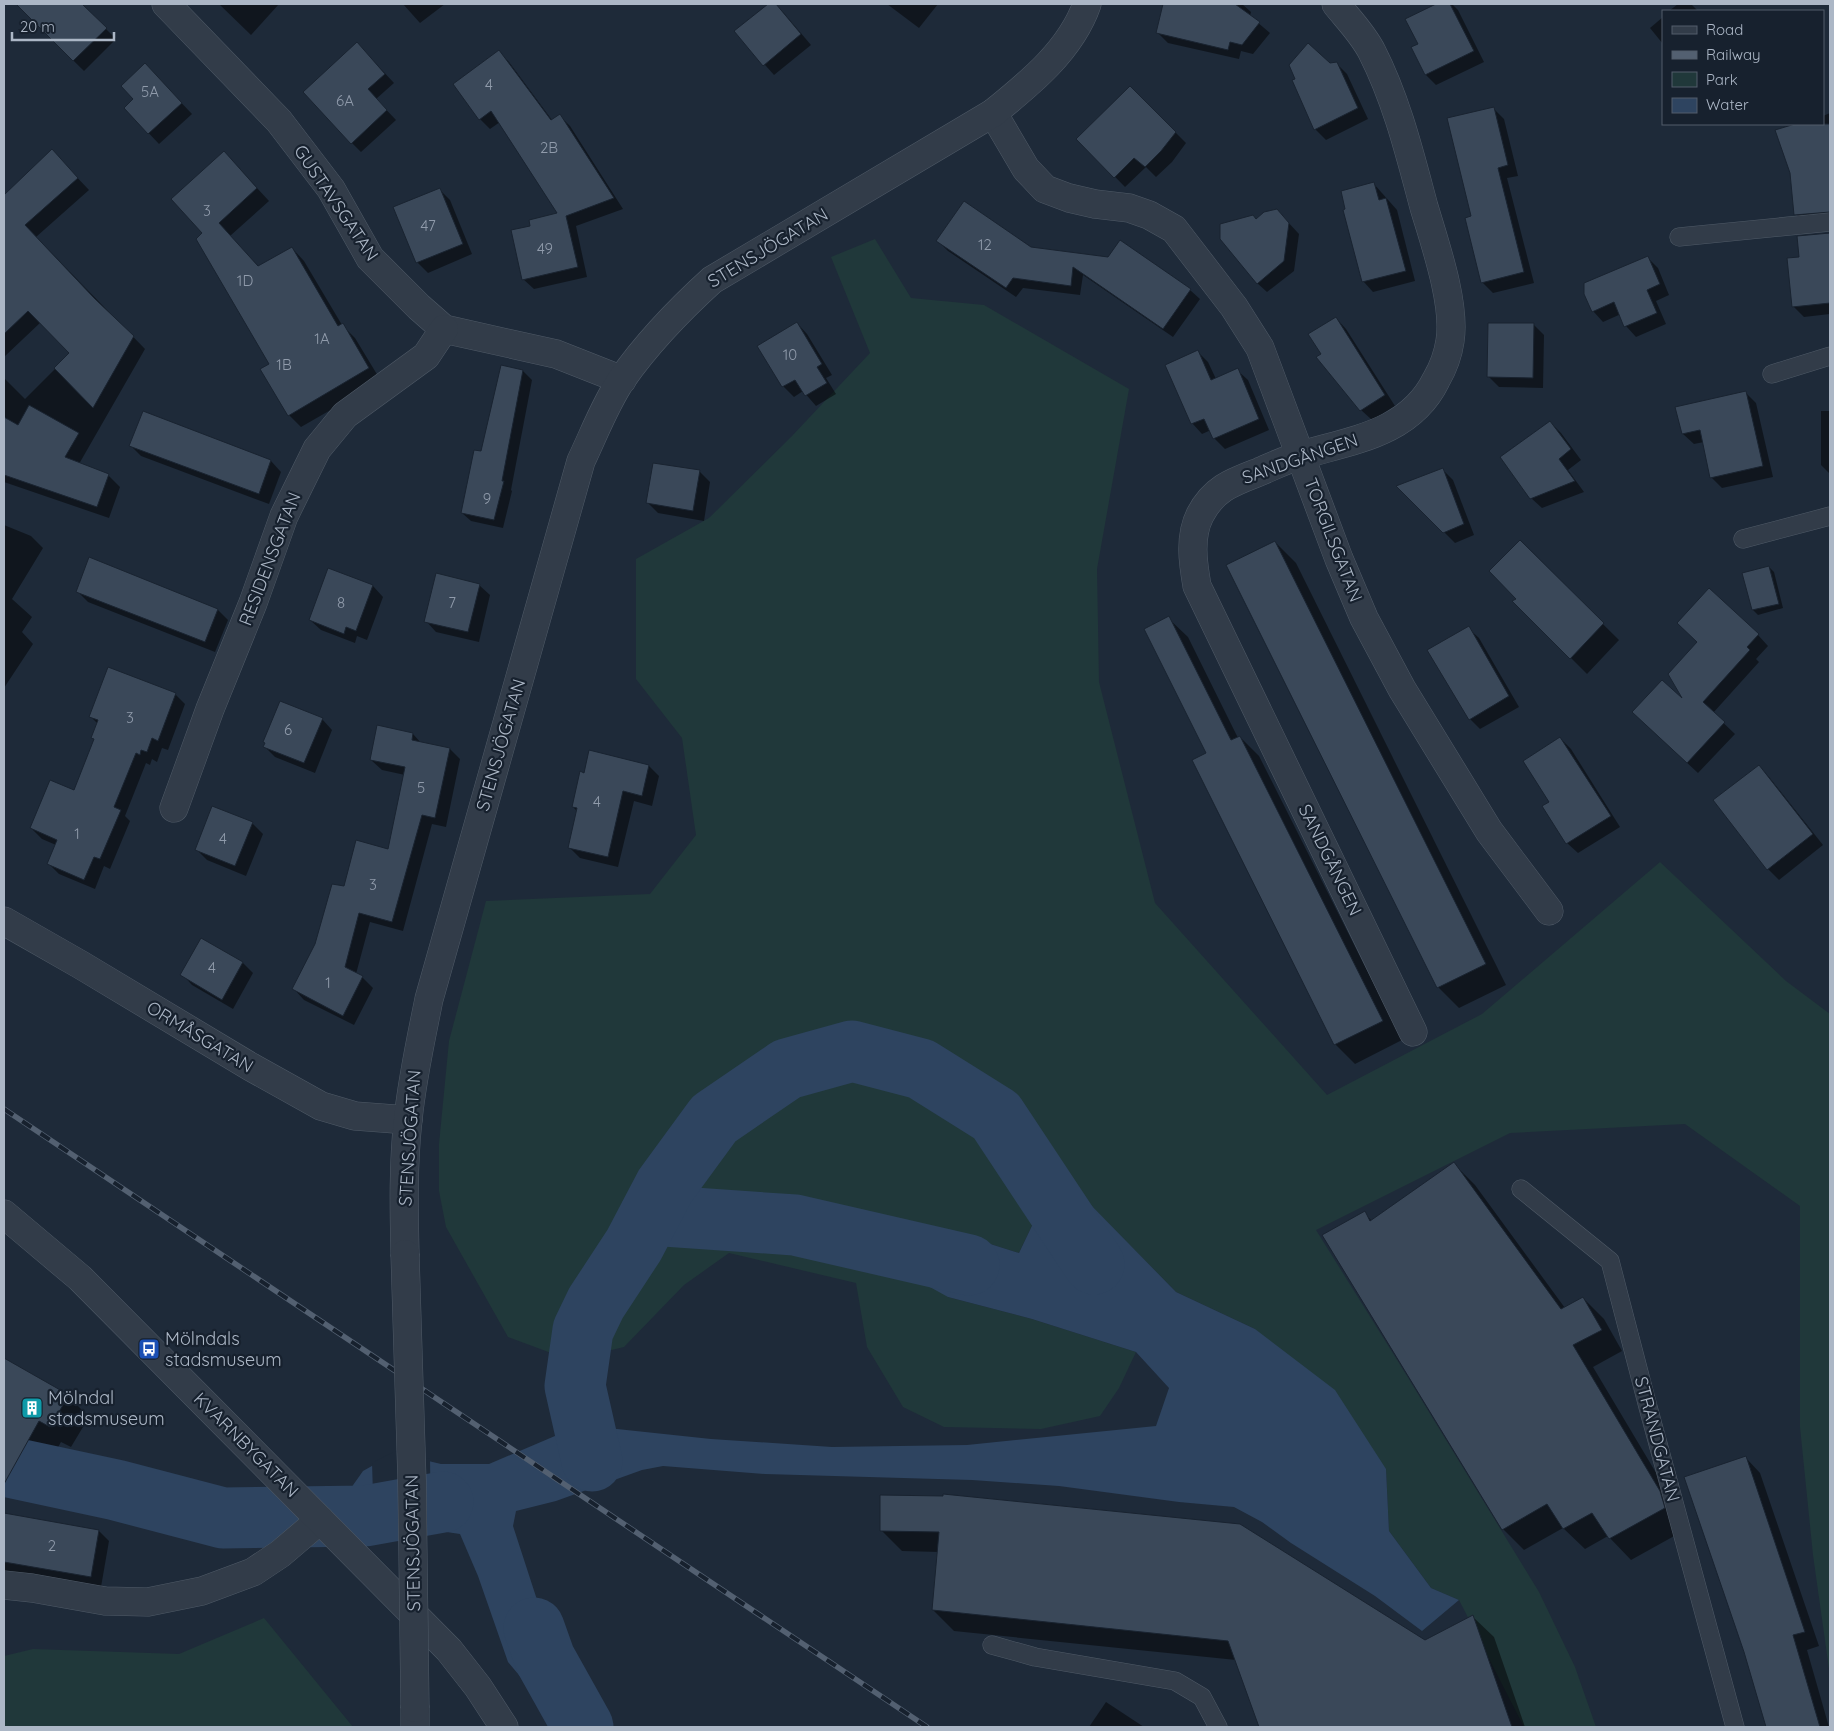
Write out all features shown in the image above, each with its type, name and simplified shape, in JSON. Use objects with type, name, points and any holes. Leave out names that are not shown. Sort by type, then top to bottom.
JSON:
[{"type":"street","name":"GUSTAVSGATAN","points":[[166,4],[279,121],[330,189],[370,258],[444,329],[556,354],[622,380]]},
{"type":"street","name":"STENSJÖGATAN","points":[[415,1727],[412,1481],[404,1209],[408,1120],[417,1056],[429,999],[581,461],[622,380],[654,338],[678,311],[712,280],[993,113],[1026,87],[1054,58],[1073,34],[1087,4]]},
{"type":"street","name":"SANDGÅNGEN","points":[[1336,4],[1355,26],[1372,51],[1397,110],[1442,271],[1449,308],[1450,340],[1444,366],[1429,395],[1409,415],[1383,431],[1300,456],[1228,484],[1210,499],[1200,516],[1194,535],[1193,558],[1197,586],[1413,1032]]},
{"type":"street","name":"TORGILSGATAN","points":[[993,113],[1026,169],[1045,188],[1069,198],[1095,204],[1129,208],[1149,215],[1174,229],[1234,307],[1260,348],[1339,558],[1364,618],[1402,690],[1489,831],[1549,911]]},
{"type":"street","name":"RESIDENSGATAN","points":[[174,808],[210,709],[253,603],[284,516],[317,449],[345,415],[426,356],[444,329]]},
{"type":"street","name":"ORMÅSGATAN","points":[[4,922],[321,1106],[355,1116],[408,1120]]},
{"type":"street","name":"KVARNBYGATAN","points":[[4,1216],[80,1278],[449,1650],[478,1687],[504,1727]]},
{"type":"street","points":[[4,1586],[32,1588],[105,1601],[148,1602],[202,1591],[253,1572],[280,1554],[329,1529]]},
{"type":"lane","points":[[1679,238],[1830,222]]},
{"type":"lane","points":[[1772,374],[1830,356]]},
{"type":"lane","points":[[1744,539],[1830,516]]},
{"type":"lane","name":"STRANDGATAN","points":[[1521,1189],[1610,1261],[1735,1727]]},
{"type":"lane","points":[[992,1645],[1035,1657],[1175,1681],[1202,1697],[1218,1727]]},
{"type":"green space","points":[[875,239],[911,298],[984,305],[1129,389],[1097,569],[1099,682],[1155,903],[1327,1095],[1482,1014],[1660,862],[1786,981],[1830,1014],[1830,1676],[1813,1555],[1800,1427],[1800,1206],[1685,1124],[1510,1133],[1316,1230],[1539,1592],[1575,1667],[1596,1727],[1524,1727],[1459,1600],[1431,1588],[1389,1531],[1386,1469],[1255,1329],[1176,1292],[1083,1198],[1050,1188],[1019,1253],[946,1230],[948,1297],[1032,1319],[1136,1352],[1119,1388],[1100,1416],[1041,1429],[944,1427],[903,1407],[867,1347],[856,1283],[729,1253],[684,1285],[624,1347],[570,1360],[508,1337],[446,1227],[439,1191],[439,1144],[449,1041],[486,901],[650,894],[696,835],[682,738],[636,679],[636,559],[709,518],[792,436],[870,353],[831,257]]},
{"type":"green space","points":[[264,1618],[353,1727],[4,1727],[4,1656],[33,1649],[179,1654]]},
{"type":"water","points":[[1050,1188],[1084,1198],[1176,1292],[1255,1329],[1335,1390],[1386,1469],[1389,1531],[1431,1588],[1459,1600],[1422,1631],[1375,1596],[1291,1543],[1262,1522],[1234,1507],[1179,1502],[1059,1486],[972,1480],[765,1474],[663,1466],[642,1470],[556,1501],[516,1511],[513,1526],[540,1609],[581,1683],[561,1725],[508,1662],[478,1576],[460,1534],[365,1520],[350,1506],[351,1488],[363,1471],[395,1453],[441,1464],[489,1464],[569,1430],[617,1429],[711,1439],[832,1447],[967,1445],[1156,1426],[1169,1388],[1136,1352],[1032,1319],[948,1297],[881,1260],[894,1231],[946,1230],[1019,1253]]},
{"type":"pier","points":[[395,1451],[430,1459],[431,1532],[374,1524],[372,1463]]},
{"type":"building","points":[[16,4],[82,4],[107,28],[73,61]]},
{"type":"building","points":[[768,4],[776,4],[801,34],[763,66],[734,31]]},
{"type":"building","points":[[1163,4],[1235,4],[1260,22],[1242,45],[1230,42],[1228,50],[1156,33]]},
{"type":"building","points":[[1436,4],[1450,4],[1474,51],[1425,75],[1411,47],[1418,44],[1405,19]]},
{"type":"building","points":[[357,42],[385,74],[368,89],[387,110],[351,144],[303,92]]},
{"type":"building","points":[[1308,43],[1330,63],[1337,62],[1358,108],[1314,130],[1292,80],[1295,79],[1289,65]]},
{"type":"building","points":[[499,50],[551,120],[560,114],[614,198],[566,216],[578,267],[522,280],[511,230],[530,226],[529,220],[557,213],[491,111],[479,120],[453,84]]},
{"type":"building","points":[[145,63],[182,103],[148,134],[124,108],[133,99],[121,86]]},
{"type":"building","points":[[1130,86],[1176,132],[1145,167],[1134,158],[1114,178],[1076,139]]},
{"type":"building","points":[[1494,107],[1508,165],[1498,168],[1524,272],[1481,283],[1465,218],[1471,216],[1447,118]]},
{"type":"building","points":[[1830,124],[1830,212],[1794,215],[1790,173],[1775,130],[1792,125]]},
{"type":"building","points":[[52,149],[78,178],[25,225],[95,299],[134,336],[93,408],[54,368],[69,353],[28,311],[4,334],[4,195]]},
{"type":"building","points":[[224,151],[257,188],[219,223],[258,266],[292,247],[338,326],[343,323],[369,368],[288,416],[260,369],[269,364],[196,239],[202,233],[171,199]]},
{"type":"building","points":[[1374,182],[1379,200],[1386,198],[1406,271],[1362,282],[1343,210],[1345,209],[1341,191]]},
{"type":"building","points":[[440,188],[463,244],[416,263],[393,207]]},
{"type":"building","points":[[964,201],[1031,247],[1108,257],[1120,240],[1191,289],[1163,329],[1073,267],[1071,286],[1013,278],[1006,288],[936,241]]},
{"type":"building","points":[[1277,209],[1289,223],[1284,261],[1257,284],[1220,239],[1220,224],[1253,215],[1256,219],[1264,212]]},
{"type":"building","points":[[1830,233],[1830,303],[1792,307],[1787,258],[1799,257],[1797,236]]},
{"type":"building","points":[[1648,256],[1660,284],[1647,290],[1657,313],[1624,327],[1614,302],[1592,312],[1584,294],[1584,283]]},
{"type":"building","points":[[1336,317],[1385,395],[1360,411],[1316,357],[1321,354],[1308,334]]},
{"type":"building","points":[[797,322],[822,364],[817,367],[827,383],[805,396],[795,380],[782,387],[757,346]]},
{"type":"building","points":[[1488,323],[1534,323],[1533,378],[1487,377]]},
{"type":"building","points":[[1198,350],[1211,380],[1238,368],[1259,419],[1213,439],[1204,419],[1191,424],[1165,365]]},
{"type":"building","points":[[501,365],[523,370],[502,481],[504,481],[494,520],[461,513],[474,450],[481,451]]},
{"type":"building","points":[[1746,391],[1763,466],[1710,478],[1700,430],[1682,434],[1675,407]]},
{"type":"building","points":[[29,405],[79,433],[65,457],[109,474],[97,507],[4,475],[4,417],[18,425]]},
{"type":"building","points":[[143,411],[271,460],[259,494],[129,446]]},
{"type":"building","points":[[1550,421],[1571,449],[1559,459],[1575,481],[1530,499],[1500,457]]},
{"type":"building","points":[[653,463],[700,470],[693,511],[646,503]]},
{"type":"building","points":[[1443,468],[1464,524],[1443,533],[1396,486]]},
{"type":"building","points":[[1520,540],[1604,623],[1570,659],[1512,601],[1516,599],[1489,571]]},
{"type":"building","points":[[1275,541],[1486,964],[1437,988],[1226,565]]},
{"type":"building","points":[[89,557],[218,609],[205,642],[76,592]]},
{"type":"building","points":[[1769,566],[1779,604],[1752,610],[1742,573]]},
{"type":"building","points":[[328,568],[373,585],[356,631],[346,627],[344,634],[309,620]]},
{"type":"building","points":[[436,573],[480,584],[468,632],[424,622]]},
{"type":"building","points":[[1709,588],[1759,634],[1747,647],[1750,650],[1703,702],[1725,722],[1687,763],[1632,712],[1662,680],[1682,698],[1668,674],[1697,642],[1677,623]]},
{"type":"building","points":[[1169,616],[1231,740],[1240,736],[1383,1021],[1334,1045],[1192,760],[1206,753],[1144,629]]},
{"type":"building","points":[[1469,626],[1509,696],[1469,720],[1427,650]]},
{"type":"building","points":[[108,667],[176,693],[158,741],[152,738],[147,752],[141,750],[140,755],[136,753],[114,807],[121,810],[100,859],[94,857],[84,880],[47,864],[57,840],[30,828],[50,780],[74,790],[94,739],[91,738],[98,720],[89,717]]},
{"type":"building","points":[[280,701],[323,718],[304,763],[263,747],[265,743],[263,742]]},
{"type":"building","points":[[377,725],[413,733],[412,740],[450,748],[435,818],[422,815],[392,922],[359,913],[345,967],[363,976],[343,1016],[292,989],[315,944],[332,884],[344,886],[356,840],[388,849],[405,767],[370,760]]},
{"type":"building","points":[[1560,737],[1611,816],[1566,844],[1542,806],[1549,802],[1523,761]]},
{"type":"building","points":[[589,750],[649,765],[642,796],[623,791],[608,857],[568,848],[577,808],[572,807],[580,771],[584,773]]},
{"type":"building","points":[[1759,765],[1813,834],[1767,870],[1713,800]]},
{"type":"building","points":[[212,806],[253,822],[235,866],[195,850]]},
{"type":"building","points":[[201,938],[243,962],[222,1000],[180,975]]},
{"type":"building","points":[[1454,1162],[1561,1309],[1583,1297],[1602,1330],[1573,1345],[1660,1491],[1665,1508],[1609,1539],[1592,1513],[1563,1529],[1547,1504],[1502,1530],[1322,1235],[1365,1211],[1370,1221]]},
{"type":"building","name":"Mölndal stadsmuseum","points":[[4,1358],[69,1395],[50,1427],[39,1421],[4,1484]]},
{"type":"building","points":[[1746,1456],[1805,1632],[1793,1635],[1820,1727],[1766,1727],[1744,1652],[1684,1477]]},
{"type":"building","points":[[943,1494],[1240,1524],[1425,1640],[1473,1615],[1512,1727],[1259,1727],[1228,1641],[932,1610],[939,1532],[880,1531],[880,1495],[943,1496]]},
{"type":"building","points":[[4,1513],[99,1530],[91,1577],[4,1562]]},
{"type":"waterway","points":[[592,1461],[575,1386],[583,1330],[596,1303],[634,1245],[665,1186],[714,1119],[787,1069],[852,1051],[921,1069],[996,1116],[1094,1264]]},
{"type":"waterway","points":[[650,1215],[795,1225],[969,1265]]},
{"type":"waterway","points":[[4,1466],[116,1490],[223,1518],[365,1516],[443,1502]]},
{"type":"waterway","points":[[534,1628],[545,1659],[583,1727]]},
{"type":"railway","points":[[4,1109],[927,1727]]},
{"type":"place","name":"Mölndals stadsmuseum","points":[[149,1349]]},
{"type":"place","name":"Mölndal stadsmuseum","points":[[32,1408]]}]
